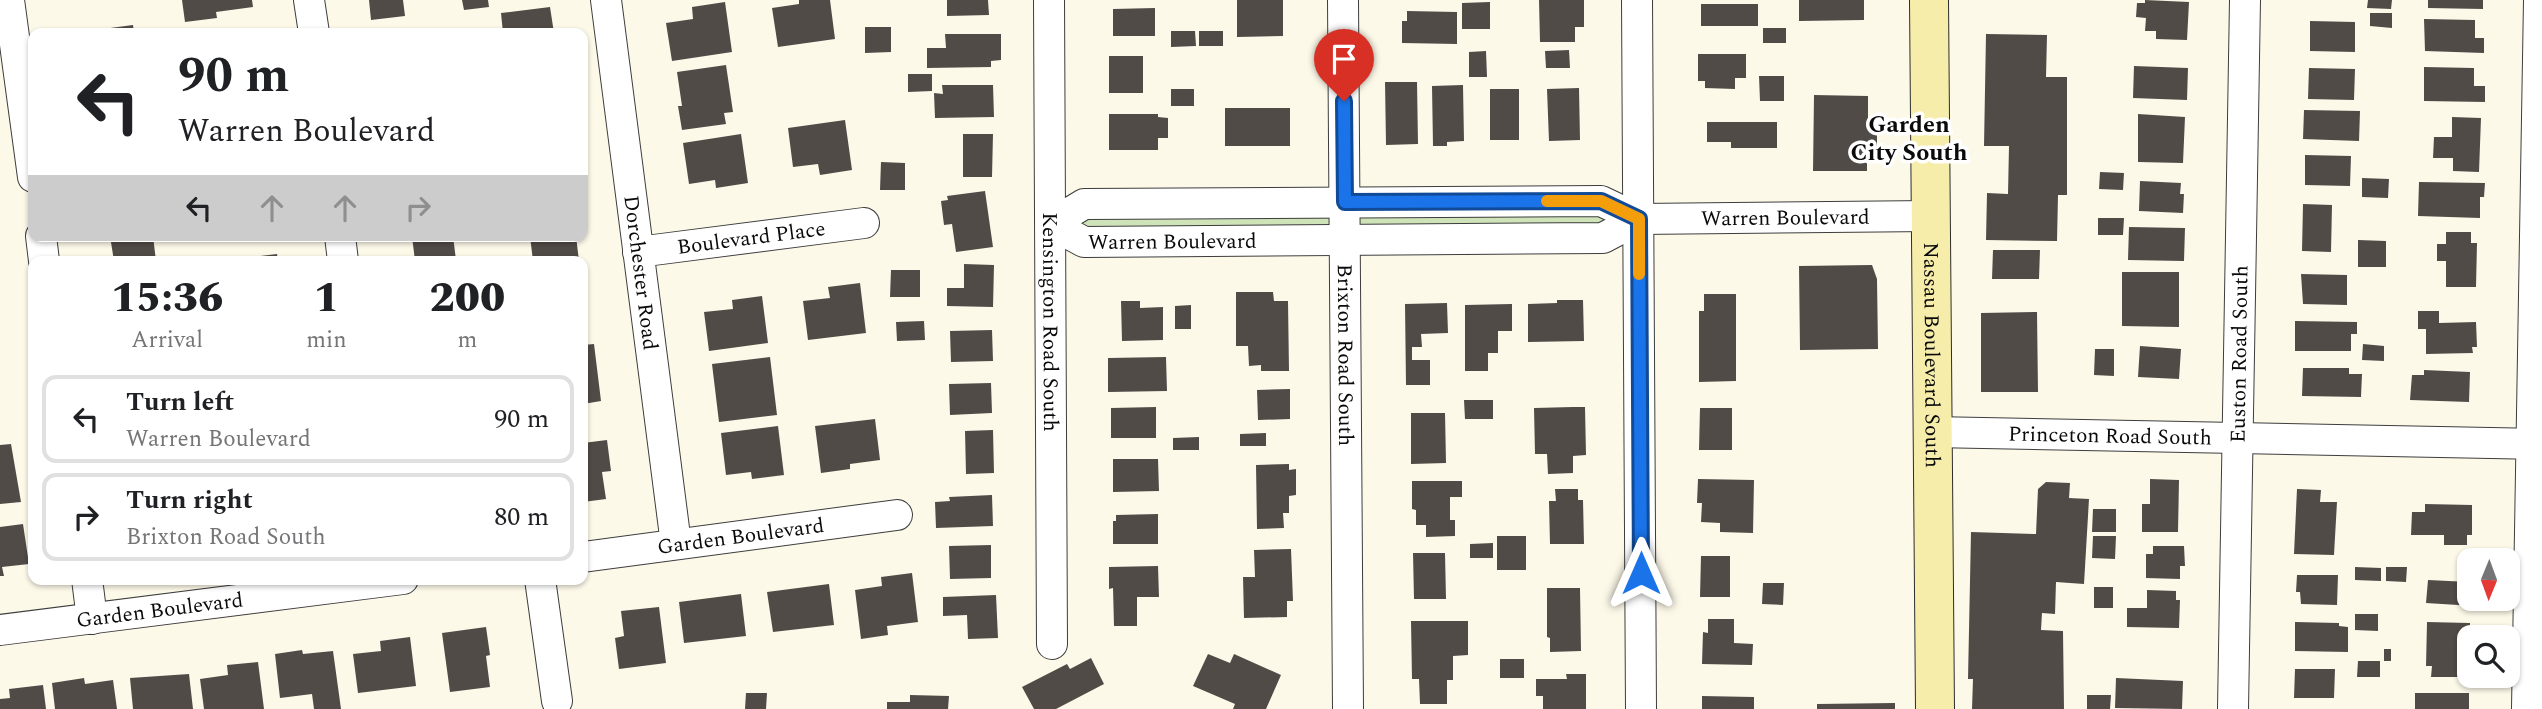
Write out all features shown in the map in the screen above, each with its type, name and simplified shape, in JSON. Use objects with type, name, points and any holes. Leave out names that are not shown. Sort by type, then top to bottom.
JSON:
[{"type":"main road","name":"Nassau Boulevard South","points":[[1929,0],[1935,709]]},
{"type":"street","points":[[9,0],[28,140]]},
{"type":"street","points":[[309,0],[313,28]]},
{"type":"street","name":"Dorchester Road","points":[[606,0],[676,544]]},
{"type":"street","name":"Kensington Road South","points":[[1049,0],[1052,644]]},
{"type":"street","name":"Brixton Road South","points":[[1343,0],[1348,709]]},
{"type":"street","points":[[1637,0],[1642,709]]},
{"type":"street","name":"Euston Road South","points":[[2233,709],[2245,0]]},
{"type":"street","points":[[2526,709],[2537,444],[2539,0]]},
{"type":"street","name":"Warren Boulevard","points":[[1051,224],[1084,205],[1345,202],[1601,201],[1639,219],[1930,216]]},
{"type":"street","name":"Warren Boulevard","points":[[1051,224],[1084,242],[1345,241],[1603,237],[1639,219]]},
{"type":"street","name":"Boulevard Place","points":[[638,253],[864,222]]},
{"type":"street","name":"Princeton Road South","points":[[1932,432],[2537,444]]},
{"type":"street","name":"Garden Boulevard","points":[[588,556],[897,515]]},
{"type":"street","points":[[88,585],[92,618]]},
{"type":"street","name":"Garden Boulevard","points":[[0,630],[351,585]]},
{"type":"street","points":[[541,585],[557,701]]},
{"type":"green space","points":[[1601,201],[1639,219],[1603,238],[1084,242],[1051,224],[1084,204]]},
{"type":"building","points":[[182,0],[252,0],[253,7],[216,12],[217,18],[185,22]]},
{"type":"building","points":[[369,0],[403,0],[405,16],[371,20]]},
{"type":"building","points":[[462,0],[488,0],[489,7],[464,10]]},
{"type":"building","points":[[799,0],[830,0],[835,39],[778,47],[772,8],[799,4]]},
{"type":"building","points":[[947,0],[988,0],[989,15],[947,16]]},
{"type":"building","points":[[1237,0],[1283,0],[1283,36],[1237,37]]},
{"type":"building","points":[[1539,0],[1584,0],[1584,27],[1575,27],[1575,42],[1540,42]]},
{"type":"building","points":[[1799,0],[1864,0],[1864,20],[1799,21]]},
{"type":"building","points":[[2145,0],[2189,2],[2187,40],[2156,39],[2156,31],[2145,31],[2146,18],[2136,17],[2137,3],[2145,3]]},
{"type":"building","points":[[2368,0],[2392,0],[2391,9],[2367,8]]},
{"type":"building","points":[[2428,0],[2483,0],[2483,9],[2428,8]]},
{"type":"building","points":[[725,2],[732,52],[672,61],[666,23],[693,19],[692,7]]},
{"type":"building","points":[[1490,2],[1490,29],[1462,29],[1462,3]]},
{"type":"building","points":[[1701,4],[1758,4],[1758,26],[1701,26]]},
{"type":"building","points":[[550,7],[553,28],[502,28],[501,13]]},
{"type":"building","points":[[1155,8],[1155,36],[1113,36],[1113,9]]},
{"type":"building","points":[[1407,11],[1457,12],[1457,44],[1402,43],[1402,21],[1407,21]]},
{"type":"building","points":[[2370,13],[2392,13],[2392,28],[2370,26]]},
{"type":"building","points":[[2424,19],[2475,20],[2475,38],[2484,38],[2484,53],[2425,51]]},
{"type":"building","points":[[2310,21],[2355,22],[2355,52],[2310,51]]},
{"type":"building","points":[[133,25],[133,28],[110,28]]},
{"type":"building","points":[[865,27],[891,27],[891,52],[865,53]]},
{"type":"building","points":[[1763,28],[1786,28],[1786,43],[1763,43]]},
{"type":"building","points":[[1171,31],[1195,31],[1196,46],[1171,47]]},
{"type":"building","points":[[1199,31],[1223,31],[1223,46],[1199,46]]},
{"type":"building","points":[[945,34],[1001,34],[1001,60],[991,61],[991,67],[927,68],[927,48],[946,48]]},
{"type":"building","points":[[1986,34],[2047,35],[2046,77],[2067,77],[2067,195],[2058,195],[2057,241],[1986,240],[1987,193],[2008,194],[2009,146],[1984,146]]},
{"type":"building","points":[[1569,50],[1570,68],[1546,68],[1545,51]]},
{"type":"building","points":[[1486,51],[1487,77],[1469,77],[1469,52]]},
{"type":"building","points":[[1698,54],[1746,54],[1746,78],[1735,78],[1735,89],[1705,88],[1705,81],[1698,81]]},
{"type":"building","points":[[1109,56],[1143,56],[1143,93],[1109,93]]},
{"type":"building","points":[[726,65],[733,112],[724,113],[726,124],[682,130],[677,72]]},
{"type":"building","points":[[2134,66],[2188,68],[2187,100],[2133,98]]},
{"type":"building","points":[[2424,67],[2474,68],[2474,86],[2485,86],[2485,102],[2424,101]]},
{"type":"building","points":[[2309,68],[2355,69],[2354,100],[2308,99]]},
{"type":"building","points":[[908,74],[932,74],[932,91],[908,92]]},
{"type":"building","points":[[1759,76],[1784,76],[1784,101],[1760,101]]},
{"type":"building","points":[[1385,82],[1417,82],[1418,144],[1386,145]]},
{"type":"building","points":[[942,85],[993,85],[994,117],[935,118],[934,93],[943,94]]},
{"type":"building","points":[[1463,85],[1464,141],[1447,142],[1447,146],[1433,146],[1432,86]]},
{"type":"building","points":[[1579,88],[1580,140],[1549,141],[1547,89]]},
{"type":"building","points":[[1171,89],[1194,89],[1194,106],[1171,106]]},
{"type":"building","points":[[1490,89],[1519,89],[1519,140],[1490,140]]},
{"type":"building","points":[[1814,95],[1868,96],[1868,118],[1877,118],[1877,148],[1867,148],[1867,171],[1813,171]]},
{"type":"building","points":[[1225,108],[1290,108],[1290,146],[1225,146]]},
{"type":"building","points":[[2304,110],[2360,111],[2359,141],[2303,139]]},
{"type":"building","points":[[1109,114],[1158,114],[1158,117],[1168,118],[1168,138],[1158,138],[1158,150],[1109,150]]},
{"type":"building","points":[[2138,114],[2185,117],[2183,163],[2138,162]]},
{"type":"building","points":[[2452,117],[2481,118],[2479,172],[2453,171],[2453,158],[2433,158],[2434,137],[2452,137]]},
{"type":"building","points":[[845,120],[852,170],[820,175],[818,164],[793,167],[788,128]]},
{"type":"building","points":[[1707,122],[1777,122],[1777,148],[1731,148],[1731,142],[1707,142]]},
{"type":"building","points":[[741,134],[748,183],[716,188],[715,180],[689,184],[683,143]]},
{"type":"building","points":[[963,134],[993,134],[992,177],[963,177]]},
{"type":"building","points":[[2305,155],[2351,156],[2350,186],[2305,185]]},
{"type":"building","points":[[881,162],[905,163],[905,190],[880,190]]},
{"type":"building","points":[[2100,172],[2124,173],[2123,190],[2099,189]]},
{"type":"building","points":[[2362,178],[2389,179],[2388,198],[2362,197]]},
{"type":"building","points":[[2140,181],[2181,183],[2180,194],[2184,194],[2183,213],[2139,211]]},
{"type":"building","points":[[2419,182],[2485,183],[2484,197],[2480,197],[2480,218],[2418,216]]},
{"type":"building","points":[[985,191],[993,247],[956,252],[952,224],[944,225],[941,201],[948,200],[947,196]]},
{"type":"building","points":[[2303,204],[2332,205],[2331,252],[2302,251]]},
{"type":"building","points":[[2098,218],[2124,218],[2123,235],[2098,235]]},
{"type":"building","points":[[2129,227],[2185,228],[2184,261],[2128,260]]},
{"type":"building","points":[[2446,232],[2471,232],[2471,243],[2477,243],[2476,287],[2446,287],[2446,261],[2437,261],[2437,244],[2446,244]]},
{"type":"building","points":[[2358,240],[2386,241],[2386,267],[2358,267]]},
{"type":"building","points":[[111,242],[154,242],[155,256],[113,256]]},
{"type":"building","points":[[413,242],[454,242],[456,256],[414,256]]},
{"type":"building","points":[[531,242],[577,242],[578,256],[532,256]]},
{"type":"building","points":[[1993,250],[2040,250],[2039,279],[1992,279]]},
{"type":"building","points":[[964,264],[994,265],[993,307],[947,306],[947,288],[964,288]]},
{"type":"building","points":[[1872,265],[1877,279],[1878,349],[1800,350],[1799,266]]},
{"type":"building","points":[[891,270],[920,270],[920,297],[890,297]]},
{"type":"building","points":[[2122,272],[2179,272],[2179,327],[2122,326]]},
{"type":"building","points":[[2301,274],[2347,275],[2347,305],[2303,304]]},
{"type":"building","points":[[860,283],[866,333],[808,340],[803,301],[830,298],[828,287]]},
{"type":"building","points":[[1236,292],[1273,292],[1274,301],[1288,301],[1289,371],[1261,371],[1261,365],[1249,366],[1248,346],[1236,346]]},
{"type":"building","points":[[1704,294],[1736,294],[1736,381],[1699,382],[1699,311],[1704,311]]},
{"type":"building","points":[[762,296],[768,343],[709,351],[704,312],[733,309],[732,300]]},
{"type":"building","points":[[1557,300],[1583,300],[1584,341],[1528,342],[1528,304],[1557,303]]},
{"type":"building","points":[[1121,301],[1140,301],[1140,308],[1163,307],[1163,340],[1122,341]]},
{"type":"building","points":[[1447,303],[1448,333],[1421,334],[1422,347],[1412,347],[1412,360],[1430,360],[1430,385],[1406,385],[1405,304]]},
{"type":"building","points":[[1512,304],[1512,331],[1498,331],[1498,353],[1488,353],[1488,371],[1465,371],[1465,305]]},
{"type":"building","points":[[1191,305],[1191,329],[1175,329],[1175,306]]},
{"type":"building","points":[[2418,311],[2439,311],[2439,323],[2476,322],[2477,347],[2472,347],[2473,353],[2426,354],[2426,329],[2418,329]]},
{"type":"building","points":[[2037,312],[2038,392],[1981,392],[1981,313]]},
{"type":"building","points":[[924,321],[925,340],[897,341],[896,322]]},
{"type":"building","points":[[2295,321],[2357,322],[2357,334],[2351,334],[2351,351],[2295,351]]},
{"type":"building","points":[[992,330],[993,361],[951,362],[950,331]]},
{"type":"building","points":[[594,344],[601,401],[588,403],[588,345]]},
{"type":"building","points":[[2363,344],[2384,346],[2384,361],[2362,360]]},
{"type":"building","points":[[2140,346],[2181,349],[2179,379],[2138,377]]},
{"type":"building","points":[[2095,349],[2114,349],[2114,376],[2094,375]]},
{"type":"building","points":[[770,357],[777,415],[719,422],[712,364]]},
{"type":"building","points":[[1166,357],[1167,391],[1108,392],[1108,358]]},
{"type":"building","points":[[2303,368],[2349,368],[2349,374],[2362,374],[2361,397],[2302,396]]},
{"type":"building","points":[[2424,370],[2470,372],[2469,402],[2410,400],[2412,375],[2424,375]]},
{"type":"building","points":[[991,383],[992,413],[950,415],[949,384]]},
{"type":"building","points":[[1290,389],[1290,419],[1258,420],[1257,390]]},
{"type":"building","points":[[1464,400],[1493,400],[1493,419],[1465,419]]},
{"type":"building","points":[[1156,407],[1156,438],[1111,438],[1111,408]]},
{"type":"building","points":[[1585,407],[1586,455],[1573,456],[1573,473],[1548,474],[1547,454],[1535,454],[1534,408]]},
{"type":"building","points":[[1700,408],[1732,408],[1732,450],[1699,450]]},
{"type":"building","points":[[1411,413],[1445,413],[1446,463],[1411,464]]},
{"type":"building","points":[[875,419],[880,460],[850,464],[850,469],[821,473],[815,426]]},
{"type":"building","points":[[778,426],[784,475],[752,479],[751,472],[726,475],[721,433]]},
{"type":"building","points":[[993,430],[994,473],[966,474],[965,431]]},
{"type":"building","points":[[1266,433],[1266,446],[1240,446],[1240,434]]},
{"type":"building","points":[[1199,437],[1199,450],[1173,450],[1173,438]]},
{"type":"building","points":[[607,440],[611,471],[602,472],[606,499],[588,501],[588,442]]},
{"type":"building","points":[[11,444],[21,502],[0,504],[0,445]]},
{"type":"building","points":[[1113,459],[1158,459],[1159,491],[1113,492]]},
{"type":"building","points":[[1289,464],[1289,470],[1296,469],[1296,495],[1289,496],[1289,513],[1283,513],[1284,528],[1257,529],[1256,465]]},
{"type":"building","points":[[1698,479],[1754,480],[1753,533],[1720,532],[1720,523],[1701,522],[1702,503],[1697,503]]},
{"type":"building","points":[[2150,479],[2179,480],[2178,532],[2142,532],[2142,504],[2150,504]]},
{"type":"building","points":[[1412,481],[1462,481],[1462,497],[1450,497],[1450,520],[1455,520],[1455,536],[1426,537],[1426,525],[1416,525],[1416,510],[1412,509]]},
{"type":"building","points":[[2046,482],[2070,483],[2069,498],[2089,499],[2084,584],[2056,582],[2055,614],[2042,613],[2041,630],[2063,631],[2064,709],[1972,709],[1973,679],[1968,679],[1971,532],[2036,534],[2038,489]]},
{"type":"building","points":[[1555,489],[1578,489],[1578,500],[1583,500],[1584,544],[1550,544],[1549,501],[1556,501]]},
{"type":"building","points":[[2297,489],[2321,490],[2320,502],[2337,502],[2334,555],[2294,554]]},
{"type":"building","points":[[992,495],[993,526],[936,528],[935,502],[950,501],[949,497]]},
{"type":"building","points":[[2425,504],[2472,505],[2472,535],[2467,535],[2467,545],[2444,545],[2444,535],[2411,535],[2412,512],[2425,512]]},
{"type":"building","points":[[2093,509],[2116,509],[2116,532],[2092,532]]},
{"type":"building","points":[[1158,514],[1158,544],[1113,544],[1113,521],[1116,521],[1116,515]]},
{"type":"building","points":[[23,524],[28,557],[28,564],[2,567],[4,576],[0,576],[0,527]]},
{"type":"building","points":[[1497,536],[1526,536],[1526,570],[1497,570]]},
{"type":"building","points":[[2093,536],[2116,536],[2115,559],[2092,558]]},
{"type":"building","points":[[1493,543],[1493,558],[1470,558],[1470,544]]},
{"type":"building","points":[[991,545],[991,578],[950,579],[949,546]]},
{"type":"building","points":[[2153,546],[2184,546],[2185,566],[2180,566],[2180,579],[2146,578],[2146,554],[2153,554]]},
{"type":"building","points":[[1291,549],[1293,601],[1287,601],[1287,617],[1244,618],[1243,577],[1255,577],[1254,550]]},
{"type":"building","points":[[1413,553],[1445,553],[1446,599],[1414,599]]},
{"type":"building","points":[[1701,556],[1730,556],[1730,597],[1700,597]]},
{"type":"building","points":[[1158,566],[1159,597],[1137,597],[1137,626],[1114,626],[1113,588],[1109,589],[1109,567]]},
{"type":"building","points":[[2355,567],[2381,568],[2381,581],[2355,580]]},
{"type":"building","points":[[2386,567],[2407,567],[2406,582],[2386,581]]},
{"type":"building","points":[[912,573],[918,622],[887,626],[888,635],[861,639],[855,590],[882,586],[881,577]]},
{"type":"building","points":[[2297,575],[2338,575],[2337,605],[2301,604],[2300,592],[2296,592]]},
{"type":"building","points":[[2428,580],[2457,581],[2457,605],[2426,603]]},
{"type":"building","points":[[1763,583],[1784,583],[1783,605],[1762,604]]},
{"type":"building","points":[[829,584],[834,625],[773,632],[767,592]]},
{"type":"building","points":[[2094,587],[2113,587],[2113,608],[2094,608]]},
{"type":"building","points":[[1547,588],[1580,588],[1581,651],[1550,652],[1550,638],[1547,637]]},
{"type":"building","points":[[2147,590],[2176,591],[2176,600],[2180,600],[2179,628],[2127,627],[2127,608],[2147,608]]},
{"type":"building","points":[[741,594],[746,636],[684,643],[679,602]]},
{"type":"building","points":[[996,595],[998,638],[968,639],[967,615],[943,616],[943,597]]},
{"type":"building","points":[[659,607],[666,663],[619,669],[615,638],[624,636],[621,611]]},
{"type":"building","points":[[2355,614],[2378,614],[2378,631],[2355,630]]},
{"type":"building","points":[[1708,619],[1734,619],[1734,643],[1753,644],[1752,665],[1702,664],[1703,632],[1708,633]]},
{"type":"building","points":[[1411,621],[1468,621],[1468,655],[1453,656],[1453,680],[1447,680],[1447,704],[1420,704],[1419,679],[1412,679]]},
{"type":"building","points":[[2295,622],[2339,623],[2339,626],[2348,627],[2348,652],[2295,651]]},
{"type":"building","points":[[2427,622],[2470,623],[2457,625],[2457,677],[2431,677],[2432,666],[2426,666]]},
{"type":"building","points":[[486,627],[490,655],[486,656],[490,687],[450,692],[442,633]]},
{"type":"building","points":[[410,637],[416,686],[358,693],[353,654],[381,651],[380,641]]},
{"type":"building","points":[[2384,649],[2391,649],[2391,661],[2384,661]]},
{"type":"building","points":[[302,650],[303,654],[333,651],[341,709],[314,709],[312,694],[280,698],[275,654]]},
{"type":"building","points":[[1208,654],[1230,663],[1234,654],[1281,675],[1266,709],[1233,709],[1235,704],[1193,686]]},
{"type":"building","points":[[1091,658],[1104,684],[1056,709],[1034,709],[1022,687],[1067,664],[1070,669]]},
{"type":"building","points":[[1500,659],[1524,659],[1524,678],[1500,678]]},
{"type":"building","points":[[2358,661],[2380,661],[2380,677],[2357,677]]},
{"type":"building","points":[[258,662],[264,709],[204,709],[200,679],[228,675],[227,665]]},
{"type":"building","points":[[2295,669],[2335,669],[2334,698],[2294,698]]},
{"type":"building","points":[[189,674],[193,709],[133,709],[130,678]]},
{"type":"building","points":[[1566,674],[1586,674],[1586,709],[1543,709],[1543,696],[1536,696],[1536,679],[1567,679]]},
{"type":"building","points":[[84,678],[85,684],[113,680],[117,709],[55,709],[52,683]]},
{"type":"building","points":[[2116,678],[2183,681],[2182,709],[2115,708]]},
{"type":"building","points":[[43,685],[46,709],[0,709],[0,699],[10,698],[9,689]]},
{"type":"building","points":[[746,693],[767,693],[766,709],[745,709]]},
{"type":"building","points":[[2415,693],[2469,693],[2469,709],[2415,709]]},
{"type":"building","points":[[910,695],[949,696],[948,709],[887,709],[887,702],[910,702]]},
{"type":"building","points":[[2087,695],[2111,695],[2110,709],[2087,709]]},
{"type":"building","points":[[1702,696],[1754,697],[1754,709],[1702,709]]},
{"type":"building","points":[[1895,703],[1895,709],[1817,709],[1817,704]]},
{"type":"slow traffic","points":[[1547,201],[1601,201],[1639,219],[1639,274]]},
{"type":"district","name":"Garden City South","points":[[1909,138]]},
{"type":"route","points":[[1344,101],[1345,202],[1601,201],[1639,219],[1641,573]]}]
